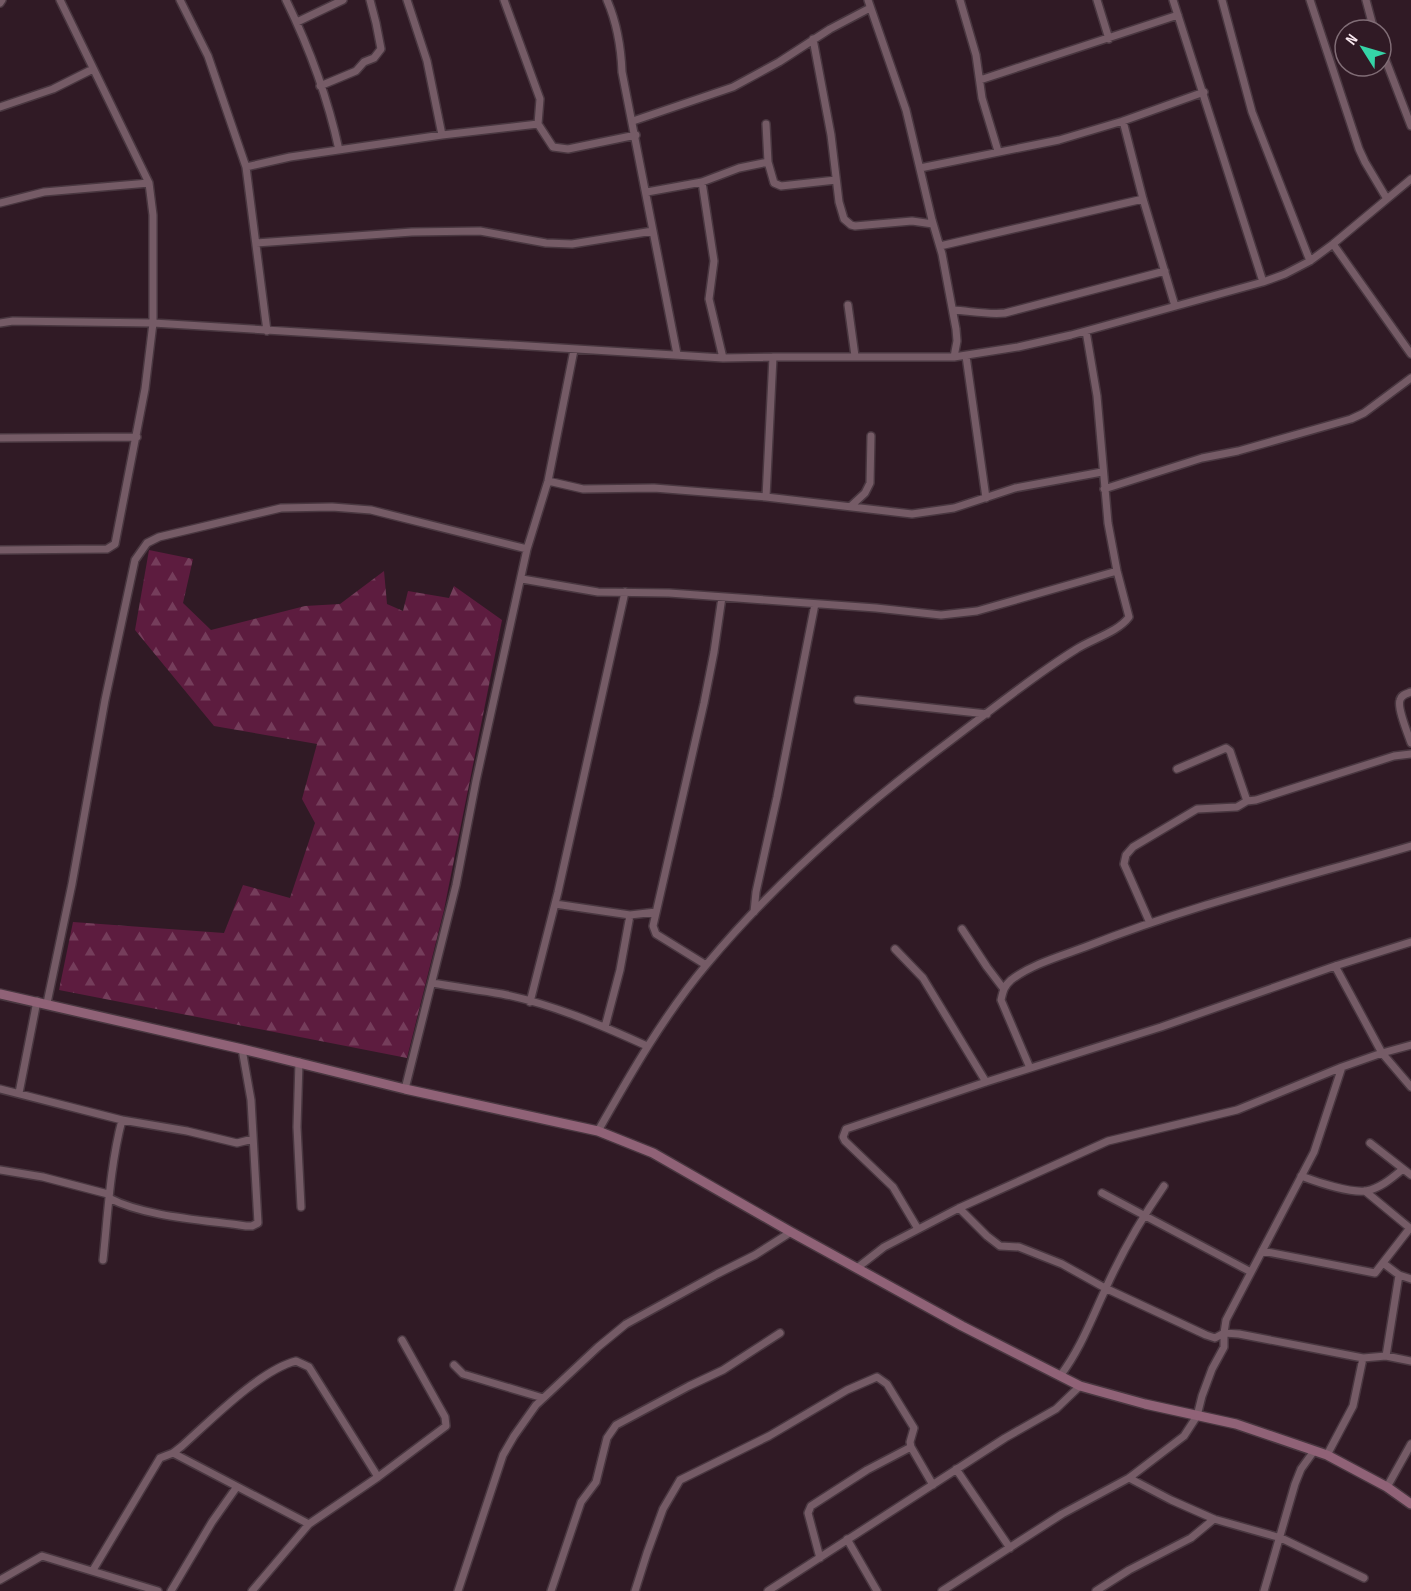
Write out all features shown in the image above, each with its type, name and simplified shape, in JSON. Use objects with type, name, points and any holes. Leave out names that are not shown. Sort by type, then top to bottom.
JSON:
[{"type":"main road","points":[[0,994],[299,1062],[405,1089],[598,1131],[653,1153],[791,1233],[962,1326],[1080,1386],[1236,1424],[1327,1455],[1387,1487],[1411,1504]]},
{"type":"street","points":[[0,550],[107,549],[116,541],[137,438],[153,323],[153,215],[148,183],[60,0]]},
{"type":"street","points":[[180,0],[208,56],[246,167],[267,330]]},
{"type":"street","points":[[286,0],[297,22],[320,86],[339,150]]},
{"type":"street","points":[[297,22],[343,0]]},
{"type":"street","points":[[320,86],[356,71],[381,50],[370,0]]},
{"type":"street","points":[[407,0],[427,61],[442,135]]},
{"type":"street","points":[[504,0],[540,99],[538,124],[553,147],[568,149],[636,135]]},
{"type":"street","points":[[607,0],[613,13],[621,47],[622,72],[678,354]]},
{"type":"street","points":[[868,0],[906,110],[940,246],[957,341],[954,357]]},
{"type":"street","points":[[960,0],[976,55],[982,98],[998,151]]},
{"type":"street","points":[[1097,0],[1109,39]]},
{"type":"street","points":[[1173,0],[1263,282]]},
{"type":"street","points":[[1222,0],[1252,112],[1310,261]]},
{"type":"street","points":[[1310,0],[1359,149],[1388,199]]},
{"type":"street","points":[[1366,0],[1370,18]]},
{"type":"street","points":[[633,121],[733,87],[870,8]]},
{"type":"street","points":[[980,80],[1178,15]]},
{"type":"street","points":[[813,39],[844,219],[850,225],[912,221],[933,224]]},
{"type":"street","points":[[0,107],[53,89],[93,69]]},
{"type":"street","points":[[1393,78],[1411,126]]},
{"type":"street","points":[[921,168],[1059,140],[1123,121],[1204,92]]},
{"type":"street","points":[[1123,121],[1143,199],[1175,306]]},
{"type":"street","points":[[246,167],[279,159],[339,150],[538,124]]},
{"type":"street","points":[[766,124],[768,162],[772,179],[777,185],[836,180]]},
{"type":"street","points":[[647,192],[702,182],[739,168],[768,162]]},
{"type":"street","points":[[0,323],[13,321],[153,323],[723,358],[966,356],[1086,331],[1263,282],[1310,261],[1411,179]]},
{"type":"street","points":[[702,182],[714,261],[709,299],[723,358]]},
{"type":"street","points":[[0,203],[44,192],[148,183]]},
{"type":"street","points":[[940,246],[1143,199]]},
{"type":"street","points":[[256,243],[412,232],[480,231],[546,243],[572,244],[653,231]]},
{"type":"street","points":[[1333,244],[1411,354]]},
{"type":"street","points":[[953,310],[980,311],[993,315],[1005,313],[1165,271]]},
{"type":"street","points":[[848,305],[855,356]]},
{"type":"street","points":[[598,1131],[647,1046],[706,965],[783,881],[861,812],[987,714],[1075,650],[1129,617],[1117,571],[1104,489],[1097,396],[1086,331]]},
{"type":"street","points":[[405,1089],[456,885],[476,781],[527,549],[548,481],[574,350]]},
{"type":"street","points":[[966,356],[986,498]]},
{"type":"street","points":[[766,497],[773,357]]},
{"type":"street","points":[[1104,489],[1202,458],[1238,451],[1351,419],[1364,413],[1411,378]]},
{"type":"street","points":[[851,506],[865,493],[870,483],[871,436]]},
{"type":"street","points":[[0,438],[137,438]]},
{"type":"street","points":[[548,481],[583,489],[654,488],[766,497],[912,514],[936,512],[1015,488],[1102,472]]},
{"type":"street","points":[[19,1093],[72,884],[105,700],[135,560],[147,543],[159,537],[281,508],[332,507],[371,510],[527,549]]},
{"type":"street","points":[[522,579],[598,592],[722,597],[954,614],[987,608],[1117,571]]},
{"type":"street","points":[[530,1002],[555,904],[625,592]]},
{"type":"street","points":[[706,965],[656,934],[653,926],[704,703],[722,597]]},
{"type":"street","points":[[754,912],[756,892],[815,604]]},
{"type":"street","points":[[1411,692],[1404,695],[1399,706],[1411,743]]},
{"type":"street","points":[[858,700],[987,714]]},
{"type":"street","points":[[1177,769],[1226,748],[1230,751],[1247,801]]},
{"type":"street","points":[[1150,923],[1124,864],[1126,855],[1133,847],[1197,808],[1236,807],[1247,801],[1340,775],[1394,756],[1411,754]]},
{"type":"street","points":[[1030,1068],[1001,999],[1003,988],[1012,979],[1036,967],[1150,923],[1411,846]]},
{"type":"street","points":[[555,904],[630,915],[656,912]]},
{"type":"street","points":[[605,1027],[620,970],[630,915]]},
{"type":"street","points":[[962,929],[1003,988]]},
{"type":"street","points":[[918,1229],[899,1194],[844,1141],[844,1133],[849,1127],[1161,1027],[1411,942]]},
{"type":"street","points":[[895,949],[923,978],[986,1082]]},
{"type":"street","points":[[1335,966],[1383,1053],[1411,1087]]},
{"type":"street","points":[[432,983],[530,1002],[605,1027],[647,1046]]},
{"type":"street","points":[[857,1268],[884,1247],[959,1208],[1108,1141],[1237,1110],[1342,1067],[1411,1045]]},
{"type":"street","points":[[0,1170],[42,1177],[109,1196],[122,1205],[165,1214],[246,1226],[255,1225],[258,1223],[251,1100],[242,1049]]},
{"type":"street","points":[[299,1062],[297,1126],[302,1207]]},
{"type":"street","points":[[942,1591],[1062,1514],[1130,1478],[1184,1436],[1197,1416],[1212,1370],[1224,1347],[1226,1320],[1314,1152],[1342,1067]]},
{"type":"street","points":[[0,1089],[122,1120],[187,1131],[237,1143],[253,1139]]},
{"type":"street","points":[[102,1260],[116,1143],[122,1120]]},
{"type":"street","points":[[1370,1143],[1411,1175]]},
{"type":"street","points":[[1365,1191],[1390,1180],[1403,1169]]},
{"type":"street","points":[[1262,1251],[1375,1273],[1410,1229],[1365,1191],[1323,1184],[1301,1176]]},
{"type":"street","points":[[1060,1376],[1075,1357],[1106,1288],[1143,1216],[1164,1186]]},
{"type":"street","points":[[1102,1193],[1251,1272]]},
{"type":"street","points":[[959,1208],[1000,1246],[1018,1247],[1062,1264],[1106,1288],[1206,1335],[1215,1338],[1224,1332],[1363,1358],[1386,1356],[1411,1361]]},
{"type":"street","points":[[458,1591],[503,1455],[543,1398],[598,1347],[632,1320],[755,1256],[791,1233]]},
{"type":"street","points":[[1383,1263],[1400,1275],[1411,1278]]},
{"type":"street","points":[[1386,1356],[1400,1275]]},
{"type":"street","points":[[551,1591],[581,1502],[596,1482],[607,1438],[616,1425],[723,1370],[780,1334]]},
{"type":"street","points":[[252,1591],[309,1524],[378,1477],[446,1426],[446,1417],[402,1340]]},
{"type":"street","points":[[1327,1455],[1353,1406],[1363,1358]]},
{"type":"street","points":[[93,1570],[160,1458],[172,1453],[240,1395],[284,1364],[296,1361],[309,1367],[378,1477]]},
{"type":"street","points":[[454,1365],[463,1374],[543,1398]]},
{"type":"street","points":[[635,1591],[663,1509],[680,1479],[769,1436],[847,1390],[877,1377],[887,1384],[914,1428],[911,1447],[933,1485]]},
{"type":"street","points":[[768,1591],[956,1469],[1056,1409],[1080,1386]]},
{"type":"street","points":[[1387,1487],[1411,1444]]},
{"type":"street","points":[[820,1558],[808,1513],[811,1506],[836,1488],[911,1447]]},
{"type":"street","points":[[1264,1591],[1298,1476],[1314,1451]]},
{"type":"street","points":[[172,1453],[309,1524]]},
{"type":"street","points":[[956,1469],[1010,1548]]},
{"type":"street","points":[[1130,1478],[1214,1519],[1281,1538],[1364,1578]]},
{"type":"street","points":[[171,1591],[212,1522],[236,1488]]},
{"type":"street","points":[[1096,1591],[1129,1570],[1191,1538],[1214,1519]]},
{"type":"street","points":[[847,1539],[877,1591]]},
{"type":"street","points":[[0,1580],[42,1556],[158,1591]]},
{"type":"green space","points":[[149,550],[193,559],[183,603],[211,630],[305,606],[340,604],[384,571],[387,604],[403,611],[408,591],[449,598],[454,586],[502,620],[444,910],[407,1058],[59,990],[73,922],[224,933],[243,885],[290,898],[315,823],[302,799],[317,744],[214,726],[135,630]]}]
